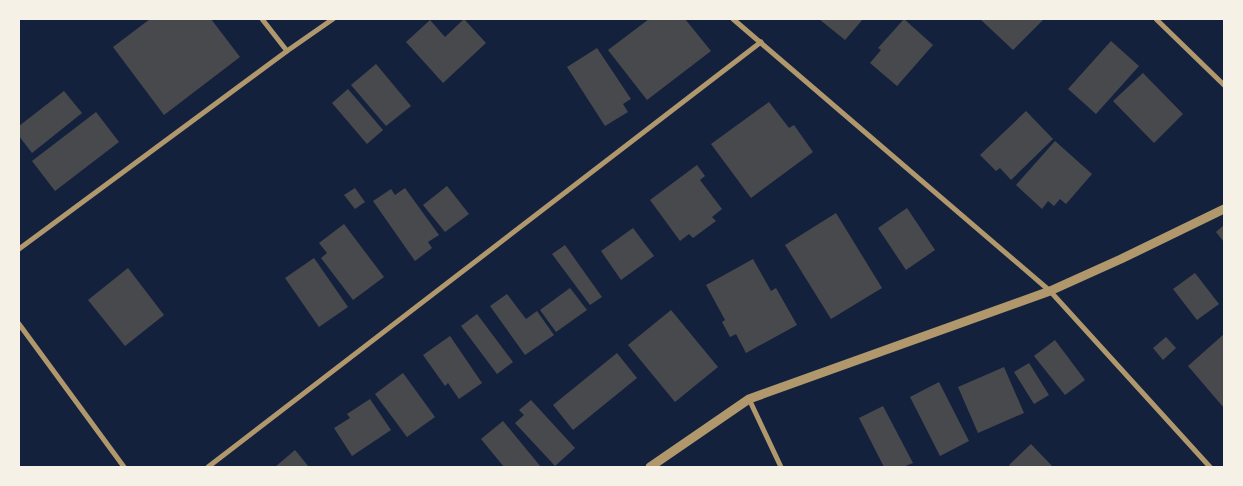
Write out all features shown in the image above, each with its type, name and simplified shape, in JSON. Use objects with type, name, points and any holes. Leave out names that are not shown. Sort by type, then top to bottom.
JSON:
[{"type":"street","points":[[262,19],[286,51]]},
{"type":"street","points":[[19,249],[286,51],[333,19]]},
{"type":"street","points":[[733,19],[1050,291],[1210,467]]},
{"type":"street","points":[[1156,19],[1224,85]]},
{"type":"street","points":[[208,467],[761,42]]},
{"type":"street","points":[[650,467],[749,399],[1050,291],[1224,209]]},
{"type":"street","points":[[19,324],[124,467]]},
{"type":"street","points":[[749,399],[781,467]]},
{"type":"building","points":[[150,19],[211,19],[240,57],[164,115],[113,47]]},
{"type":"building","points":[[464,19],[486,43],[443,83],[406,42],[430,20],[445,37]]},
{"type":"building","points":[[649,19],[685,19],[711,51],[647,100],[608,50]]},
{"type":"building","points":[[819,19],[863,19],[845,40]]},
{"type":"building","points":[[904,19],[933,45],[897,86],[870,63],[881,50],[878,48]]},
{"type":"building","points":[[980,19],[1044,19],[1013,50]]},
{"type":"building","points":[[1111,41],[1139,66],[1096,114],[1068,89]]},
{"type":"building","points":[[597,48],[631,99],[623,104],[628,112],[605,126],[567,67]]},
{"type":"building","points":[[376,64],[411,106],[386,126],[351,85]]},
{"type":"building","points":[[1143,73],[1183,114],[1154,143],[1113,101]]},
{"type":"building","points":[[348,89],[383,130],[367,144],[332,103]]},
{"type":"building","points":[[64,91],[82,113],[32,153],[19,136],[19,126]]},
{"type":"building","points":[[769,102],[789,128],[794,125],[813,152],[751,198],[711,144]]},
{"type":"building","points":[[1026,111],[1053,139],[1011,180],[1000,168],[996,171],[980,155]]},
{"type":"building","points":[[96,112],[119,142],[55,191],[32,161]]},
{"type":"building","points":[[1055,141],[1092,174],[1066,204],[1060,199],[1054,206],[1048,201],[1042,209],[1016,185]]},
{"type":"building","points":[[697,165],[705,176],[700,180],[722,209],[712,217],[716,221],[693,238],[689,234],[680,241],[650,200]]},
{"type":"building","points":[[447,186],[469,214],[445,232],[423,205]]},
{"type":"building","points":[[355,188],[365,202],[355,209],[344,195]]},
{"type":"building","points":[[405,188],[439,235],[428,242],[432,248],[415,261],[373,201],[391,189],[395,195]]},
{"type":"building","points":[[907,208],[935,250],[906,270],[878,228]]},
{"type":"building","points":[[836,213],[882,288],[831,319],[785,245]]},
{"type":"building","points":[[344,224],[384,277],[353,300],[321,258],[327,253],[319,243]]},
{"type":"building","points":[[1224,225],[1224,242],[1216,232]]},
{"type":"building","points":[[633,228],[654,256],[621,280],[601,251]]},
{"type":"building","points":[[565,245],[602,297],[590,305],[552,254]]},
{"type":"building","points":[[314,258],[348,307],[319,327],[285,278]]},
{"type":"building","points":[[753,259],[771,291],[776,288],[797,325],[746,353],[736,334],[730,337],[722,322],[725,320],[706,285]]},
{"type":"building","points":[[128,268],[164,315],[125,346],[88,300]]},
{"type":"building","points":[[1195,273],[1219,304],[1197,320],[1173,289]]},
{"type":"building","points":[[570,288],[587,310],[556,332],[540,310]]},
{"type":"building","points":[[507,294],[526,319],[537,311],[554,335],[525,355],[490,306]]},
{"type":"building","points":[[671,310],[718,367],[675,402],[628,345]]},
{"type":"building","points":[[477,314],[513,362],[497,374],[461,326]]},
{"type":"building","points":[[1224,334],[1224,408],[1188,366]]},
{"type":"building","points":[[450,336],[482,383],[459,399],[448,383],[445,386],[423,355]]},
{"type":"building","points":[[1166,337],[1176,348],[1163,360],[1153,348]]},
{"type":"building","points":[[1055,340],[1085,380],[1065,395],[1034,356]]},
{"type":"building","points":[[617,353],[637,378],[573,430],[553,405]]},
{"type":"building","points":[[1029,363],[1049,395],[1034,404],[1014,372]]},
{"type":"building","points":[[1004,367],[1024,413],[978,433],[958,387]]},
{"type":"building","points":[[403,373],[435,417],[407,437],[375,394]]},
{"type":"building","points":[[939,382],[969,441],[940,456],[910,397]]},
{"type":"building","points":[[370,399],[391,430],[352,456],[334,428],[350,418],[347,414]]},
{"type":"building","points":[[531,400],[575,448],[555,466],[515,423],[524,415],[519,410]]},
{"type":"building","points":[[883,406],[913,463],[903,467],[884,467],[859,418]]},
{"type":"building","points":[[503,421],[541,467],[504,467],[481,439]]},
{"type":"building","points":[[1031,444],[1053,467],[1011,467],[1009,465]]},
{"type":"building","points":[[295,450],[309,467],[275,467]]}]
